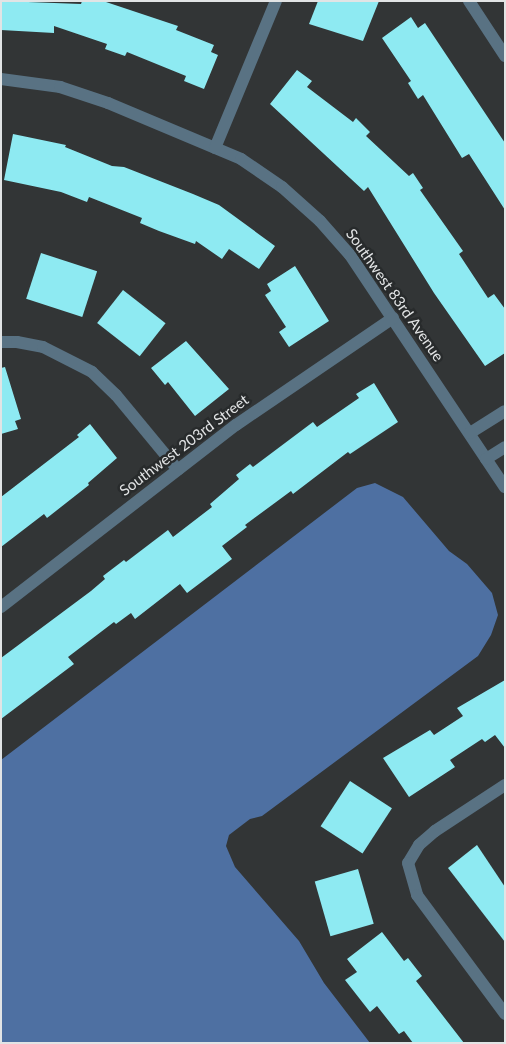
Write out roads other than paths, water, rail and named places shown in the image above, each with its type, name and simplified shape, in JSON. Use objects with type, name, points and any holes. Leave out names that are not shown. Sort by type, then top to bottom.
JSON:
[{"type":"street","points":[[215,148],[276,1]]},
{"type":"street","points":[[469,1],[505,56]]},
{"type":"street","name":"Southwest 83rd Avenue","points":[[1,80],[35,82],[68,89],[215,148],[257,168],[307,208],[350,255],[505,487]]},
{"type":"street","name":"Southwest 203rd Street","points":[[1,606],[259,408],[393,318]]},
{"type":"street","points":[[1,342],[17,342],[43,347],[92,372],[116,395],[178,470]]},
{"type":"street","points":[[470,433],[505,411]]},
{"type":"street","points":[[486,459],[505,447]]},
{"type":"street","points":[[505,784],[435,831],[419,845],[408,864],[417,895],[505,1014]]},
{"type":"water","points":[[375,483],[403,497],[449,551],[467,564],[492,593],[498,615],[491,635],[478,656],[262,816],[250,819],[229,835],[226,846],[235,867],[299,941],[324,983],[370,1043],[1,1043],[1,760],[357,488]]}]
